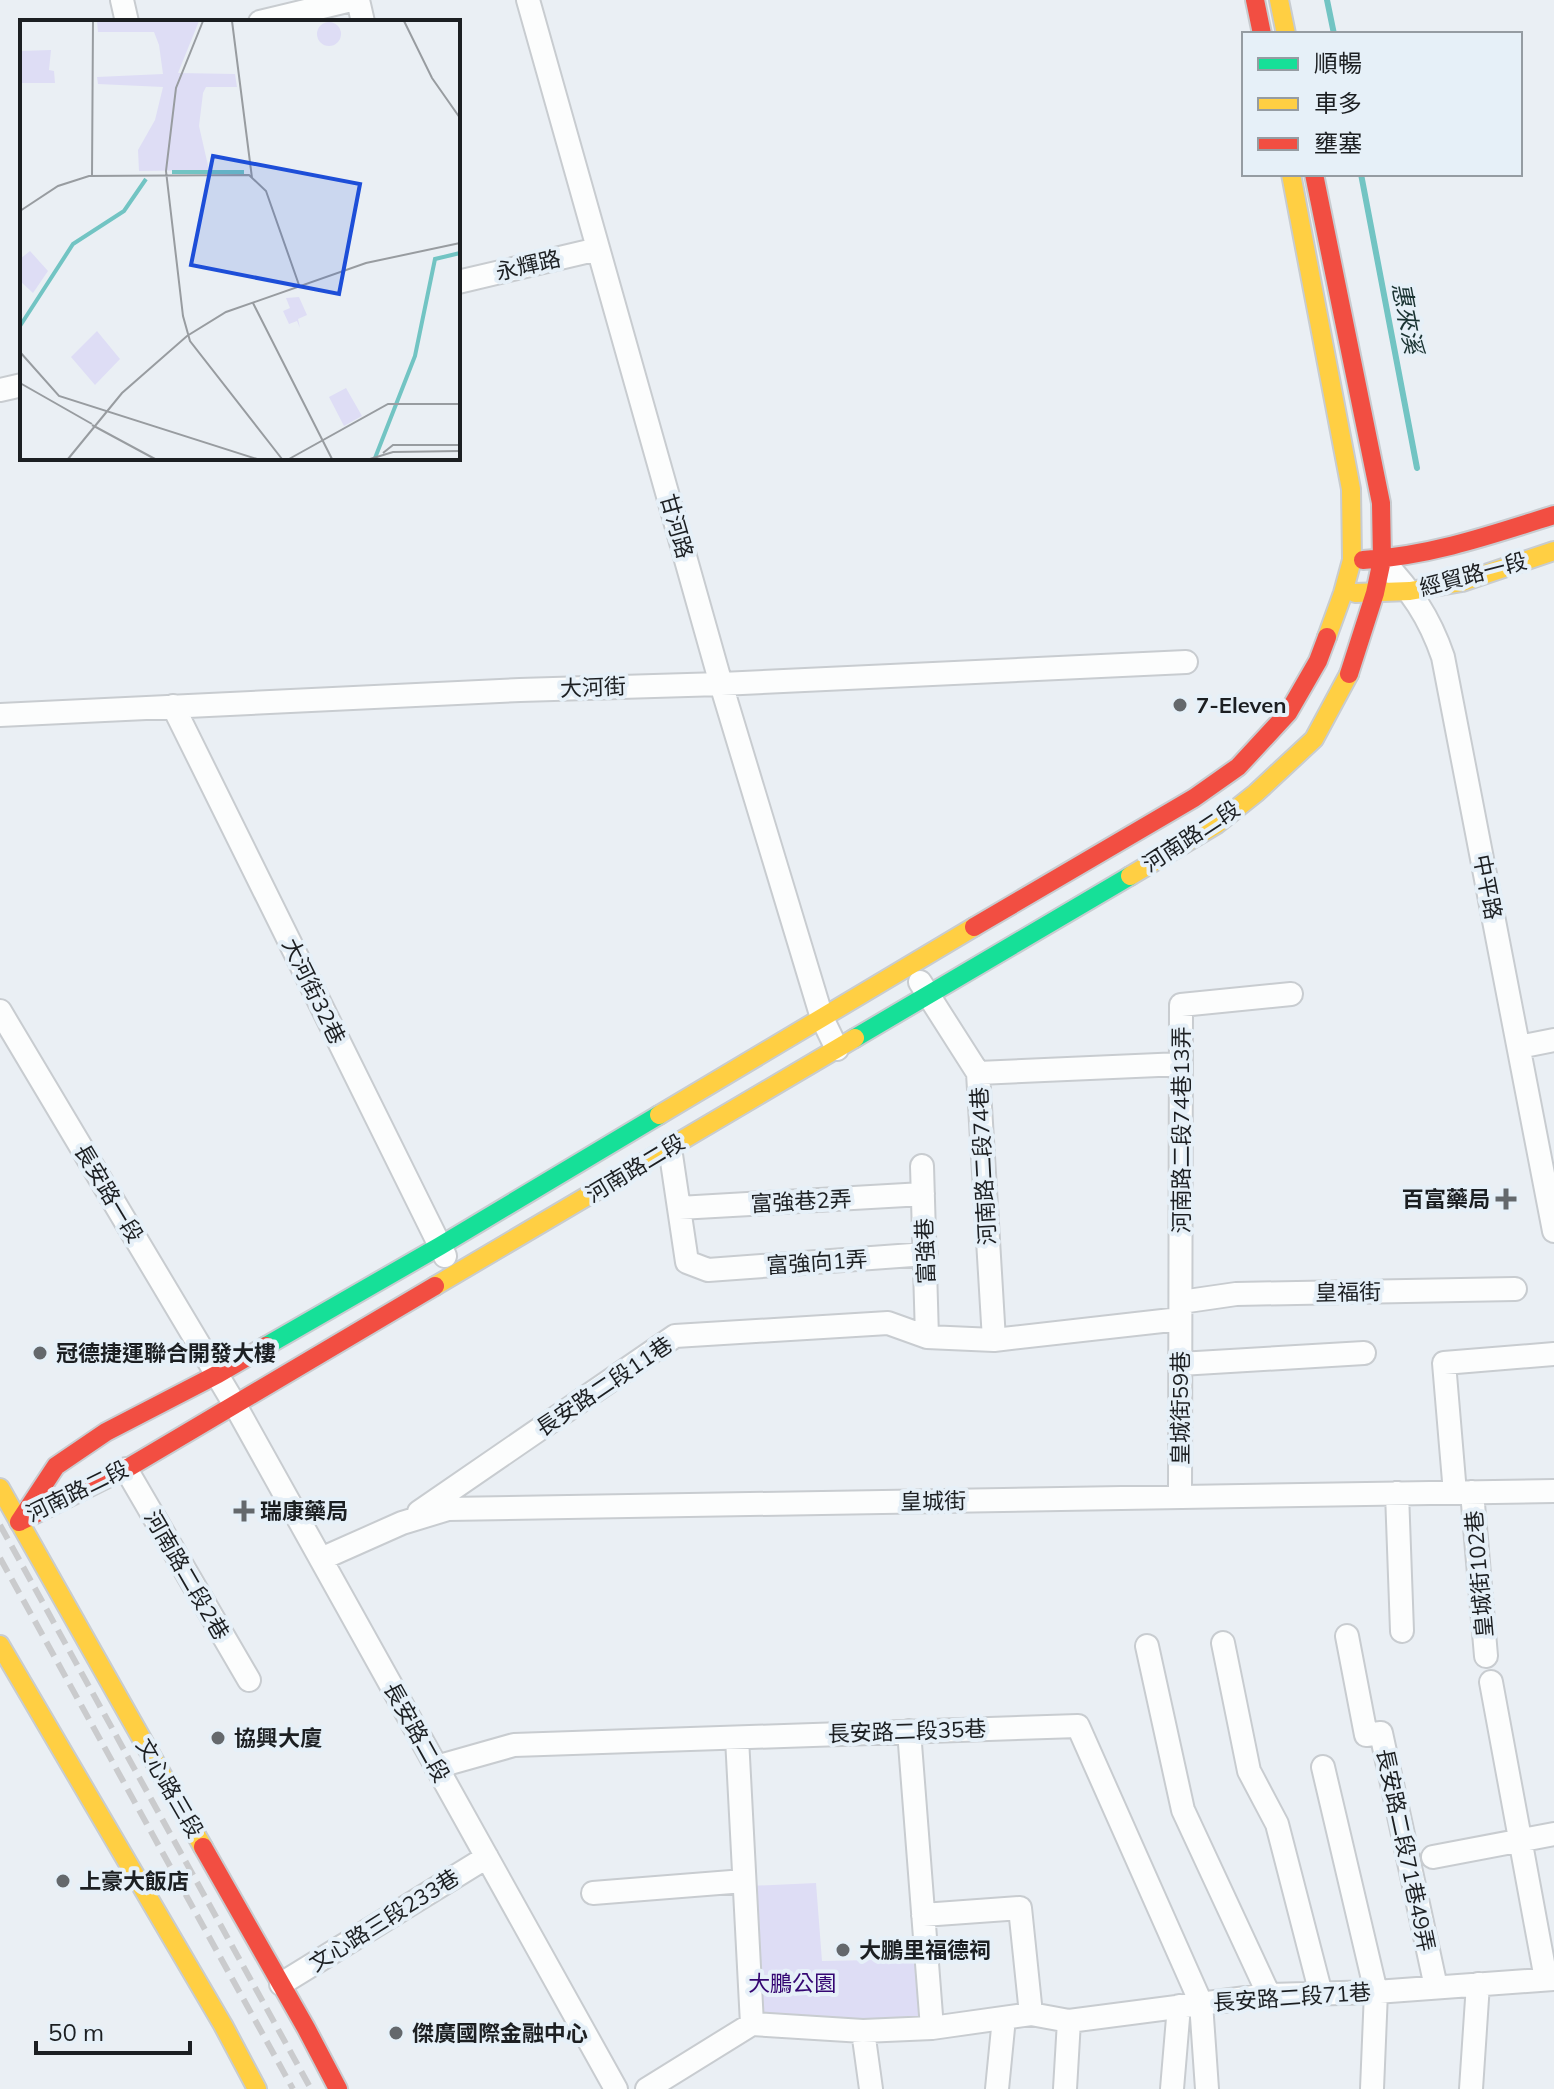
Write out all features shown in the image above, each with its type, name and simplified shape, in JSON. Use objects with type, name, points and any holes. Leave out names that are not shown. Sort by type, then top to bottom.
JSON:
[{"type":"street","points":[[122,0],[127,20]]},
{"type":"street","points":[[268,20],[351,0]]},
{"type":"street","points":[[358,0],[363,20]]},
{"type":"street","name":"甘河路","points":[[528,0],[721,684],[822,1018],[837,1049]]},
{"type":"street","points":[[1255,0],[1262,32]]},
{"type":"street","points":[[1279,0],[1286,32]]},
{"type":"street","name":"河南路二段","points":[[19,1522],[56,1466],[106,1432],[218,1374],[440,1246],[1194,798],[1238,767],[1288,713],[1318,661],[1352,560],[1351,489],[1291,176]]},
{"type":"street","name":"河南路二段","points":[[19,1522],[126,1469],[1217,824],[1314,739],[1349,675],[1382,560],[1381,503],[1314,176]]},
{"type":"street","name":"永輝路","points":[[460,282],[598,249]]},
{"type":"street","points":[[0,390],[20,385]]},
{"type":"street","name":"經貿路一段","points":[[1352,560],[1382,560],[1451,549],[1554,515]]},
{"type":"street","name":"經貿路一段","points":[[1343,593],[1410,591],[1462,582],[1554,551]]},
{"type":"street","name":"中平路","points":[[1382,560],[1410,591],[1428,620],[1443,657],[1554,1231]]},
{"type":"street","name":"大河街","points":[[0,715],[1186,662]]},
{"type":"street","name":"大河街32巷","points":[[173,706],[454,1275]]},
{"type":"street","name":"河南路二段74巷","points":[[910,964],[978,1073],[994,1340]]},
{"type":"street","name":"河南路二段74巷13弄","points":[[1180,1310],[1181,1005],[1291,994]]},
{"type":"street","name":"長安路一段","points":[[0,1011],[218,1374]]},
{"type":"street","points":[[1519,1047],[1554,1040]]},
{"type":"street","points":[[978,1073],[1181,1064]]},
{"type":"street","points":[[670,1148],[679,1208]]},
{"type":"street","name":"富強巷","points":[[922,1166],[927,1337]]},
{"type":"street","name":"富強巷2弄","points":[[679,1208],[923,1194]]},
{"type":"street","name":"富強向1弄","points":[[679,1208],[687,1262],[708,1270],[926,1254]]},
{"type":"street","name":"皇福街","points":[[994,1340],[1180,1310],[1236,1294],[1515,1289]]},
{"type":"street","name":"皇城街59巷","points":[[1180,1310],[1180,1497]]},
{"type":"street","name":"長安路二段11巷","points":[[402,1523],[675,1336],[888,1323],[927,1337],[994,1340]]},
{"type":"street","points":[[1180,1364],[1364,1353]]},
{"type":"street","name":"皇城街102巷","points":[[1486,1656],[1444,1363],[1554,1354]]},
{"type":"street","name":"長安路二段","points":[[218,1374],[616,2089]]},
{"type":"street","name":"河南路二段2巷","points":[[126,1469],[249,1680]]},
{"type":"street","name":"文心路三段","points":[[0,1488],[338,2089]]},
{"type":"street","name":"皇城街","points":[[321,1559],[402,1523],[448,1509],[1554,1491]]},
{"type":"street","points":[[1397,1493],[1402,1631]]},
{"type":"street","points":[[0,1536],[19,1522]]},
{"type":"street","name":"長安路二段71巷49弄","points":[[1347,1636],[1366,1735],[1381,1733],[1436,1987]]},
{"type":"street","points":[[1223,1643],[1249,1771],[1277,1824],[1321,1994]]},
{"type":"street","points":[[0,1645],[223,2025],[257,2089]]},
{"type":"street","points":[[1147,1646],[1183,1810],[1269,1995]]},
{"type":"street","points":[[1491,1682],[1550,1979]]},
{"type":"street","name":"長安路二段35巷","points":[[436,1767],[514,1745],[1078,1726],[1190,2005]]},
{"type":"street","points":[[909,1731],[932,2028]]},
{"type":"street","points":[[647,2089],[752,2024],[737,1738]]},
{"type":"street","points":[[1323,1767],[1376,1992],[1372,2089]]},
{"type":"street","points":[[1433,1857],[1554,1834]]},
{"type":"street","name":"文心路三段233巷","points":[[281,1984],[487,1857]]},
{"type":"street","points":[[593,1893],[744,1881]]},
{"type":"street","points":[[923,1915],[1020,1908],[1031,2014]]},
{"type":"street","name":"長安路二段71巷","points":[[752,2024],[863,2031],[932,2028],[1031,2014],[1069,2021],[1269,1995],[1376,1992],[1550,1979]]},
{"type":"street","points":[[1471,2089],[1478,1984]]},
{"type":"street","points":[[1172,2089],[1190,2005]]},
{"type":"street","points":[[1190,2005],[1207,2089]]},
{"type":"street","points":[[997,2089],[1004,2018]]},
{"type":"street","points":[[1065,2089],[1069,2021]]},
{"type":"street","points":[[863,2031],[871,2089]]},
{"type":"green space","name":"大鵬公園","points":[[816,1883],[822,1961],[921,1959],[925,2022],[759,2019],[750,1886]]},
{"type":"waterway","name":"惠來溪","points":[[1327,0],[1334,32]]},
{"type":"waterway","name":"惠來溪","points":[[1361,176],[1417,468]]},
{"type":"railway","points":[[0,1525],[311,2089]]},
{"type":"railway","points":[[0,1558],[293,2089]]},
{"type":"traffic: fast","points":[[855,1038],[1130,876]]},
{"type":"traffic: fast","points":[[266,1346],[659,1115]]},
{"type":"traffic: slow","points":[[1279,0],[1286,32]]},
{"type":"traffic: slow","points":[[1291,176],[1351,489],[1352,560],[1327,637]]},
{"type":"traffic: slow","points":[[1355,593],[1410,591],[1462,582],[1554,551]]},
{"type":"traffic: slow","points":[[1130,876],[1217,824],[1256,793],[1314,739],[1349,674]]},
{"type":"traffic: slow","points":[[659,1115],[974,927]]},
{"type":"traffic: slow","points":[[435,1286],[855,1038]]},
{"type":"traffic: slow","points":[[0,1488],[203,1847]]},
{"type":"traffic: slow","points":[[0,1645],[223,2025],[257,2089]]},
{"type":"traffic: jam","points":[[1255,0],[1262,32]]},
{"type":"traffic: jam","points":[[1314,176],[1381,503],[1382,560],[1375,593],[1349,674]]},
{"type":"traffic: jam","points":[[1363,560],[1436,549],[1554,515]]},
{"type":"traffic: jam","points":[[974,927],[1194,798],[1238,767],[1288,713],[1318,661],[1327,637]]},
{"type":"traffic: jam","points":[[19,1522],[126,1469],[435,1286]]},
{"type":"traffic: jam","points":[[19,1522],[56,1466],[106,1432],[266,1346]]},
{"type":"traffic: jam","points":[[203,1847],[338,2089]]},
{"type":"place","name":"7-Eleven","points":[[1180,705]]},
{"type":"place","name":"百富藥局","points":[[1506,1199]]},
{"type":"place","name":"冠德捷運聯合開發大樓","points":[[40,1353]]},
{"type":"place","name":"瑞康藥局","points":[[244,1511]]},
{"type":"place","name":"協興大廈","points":[[218,1738]]},
{"type":"place","name":"上豪大飯店","points":[[63,1881]]},
{"type":"place","name":"大鵬里福德祠","points":[[843,1950]]},
{"type":"place","name":"傑廣國際金融中心","points":[[396,2033]]}]
